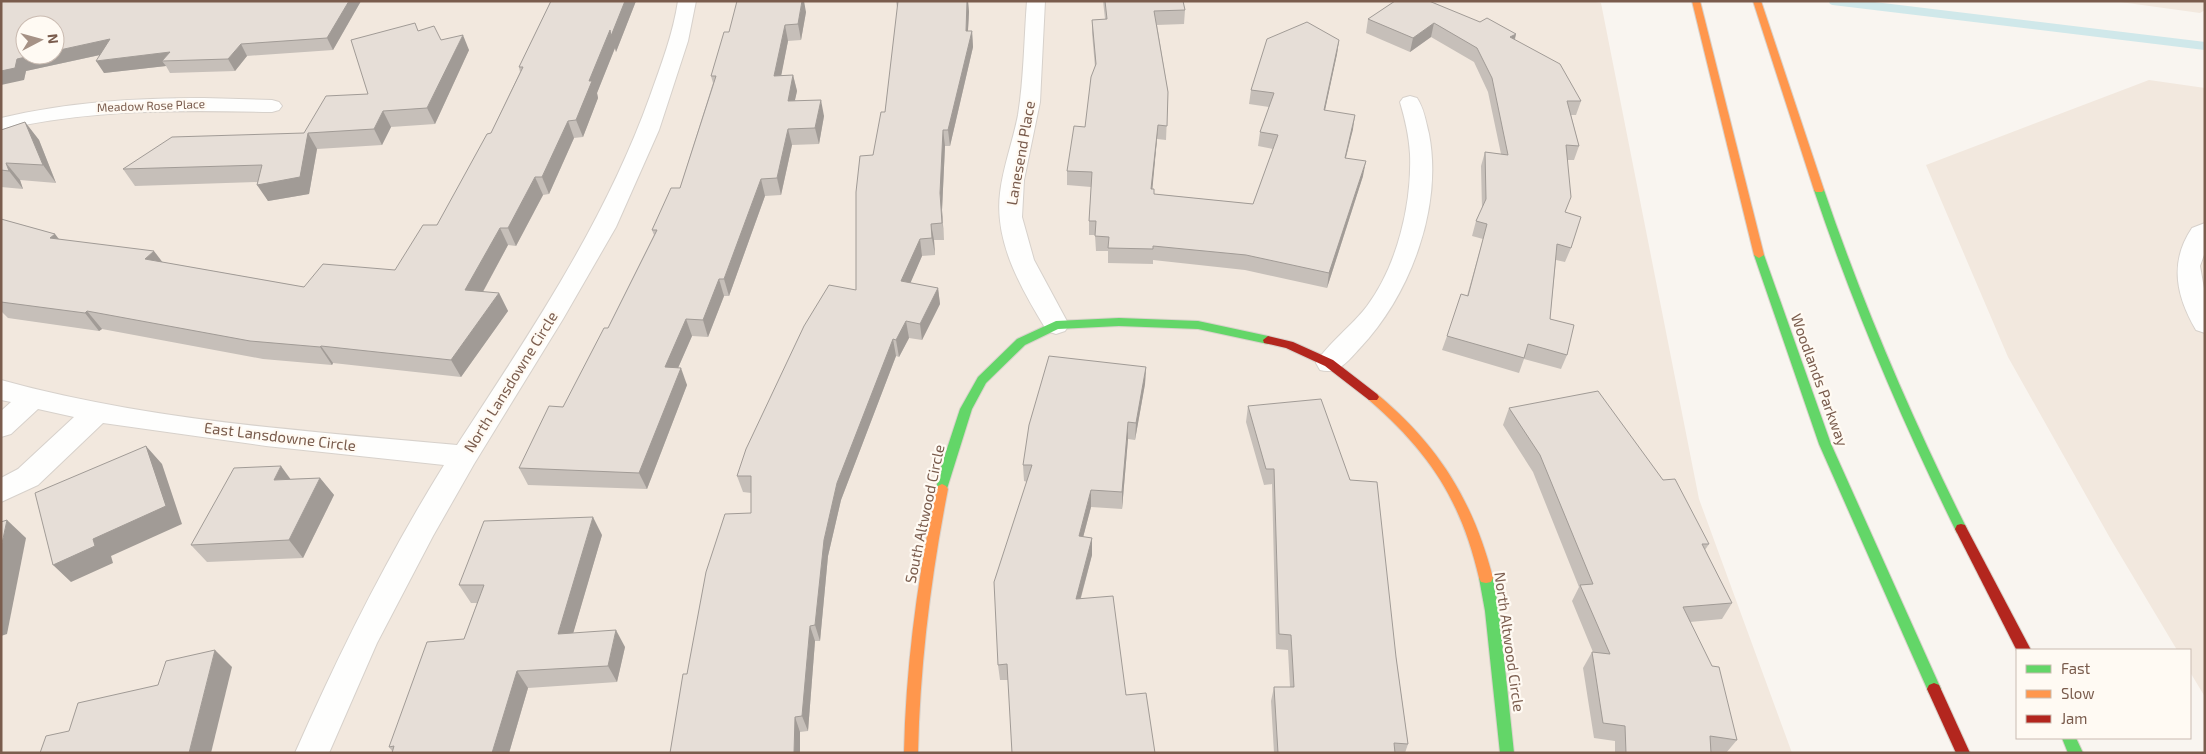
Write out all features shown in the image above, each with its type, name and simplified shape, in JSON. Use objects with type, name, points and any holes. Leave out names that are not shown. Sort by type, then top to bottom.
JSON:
[{"type":"main road","name":"Woodlands Parkway","points":[[1696,1],[1754,240],[1825,444],[1963,753]]},
{"type":"main road","points":[[1757,1],[1843,264],[1924,456],[2023,649]]},
{"type":"main road","name":"North Altwood Circle","points":[[1056,325],[1119,322],[1198,325],[1289,345],[1329,363],[1378,401],[1415,435],[1443,471],[1465,509],[1482,557],[1492,611],[1507,753]]},
{"type":"main road","name":"South Altwood Circle","points":[[911,753],[911,711],[916,649],[930,547],[947,467],[966,409],[982,380],[1021,342],[1056,325]]},
{"type":"main road","points":[[2069,739],[2076,753]]},
{"type":"street","name":"North Lansdowne Circle","points":[[312,753],[368,629],[412,546],[465,456],[511,385],[611,215],[657,107],[682,29],[687,1]]},
{"type":"street","name":"Lanesend Place","points":[[1036,1],[1032,88],[1028,117],[1014,181],[1010,215],[1017,249],[1032,282],[1056,325]]},
{"type":"street","points":[[1329,363],[1348,345],[1368,321],[1387,294],[1402,262],[1414,217],[1421,161],[1418,129],[1410,102]]},
{"type":"street","name":"Meadow Rose Place","points":[[1,124],[48,114],[132,104],[272,106]]},
{"type":"street","points":[[2205,230],[2200,233],[2188,266],[2193,297],[2205,324]]},
{"type":"street","name":"East Lansdowne Circle","points":[[1,390],[32,399],[97,412],[208,429],[465,456]]},
{"type":"street","points":[[1,427],[32,399]]},
{"type":"street","points":[[1,491],[28,477],[97,412]]},
{"type":"shaded area","points":[[1,1],[1590,1],[1601,3],[1699,499],[1792,753],[1,753]]},
{"type":"shaded area","points":[[2113,1],[2205,1],[2205,10],[2200,13]]},
{"type":"shaded area","points":[[2149,80],[2205,88],[2205,697],[2191,674],[2191,649],[2176,649],[2110,538],[2008,357],[1926,165]]},
{"type":"building","points":[[1,1],[349,1],[327,38],[241,44],[228,59],[162,61],[170,52],[96,61],[110,39],[65,49],[65,15],[15,15],[15,68],[1,71]]},
{"type":"building","points":[[551,1],[625,1],[611,36],[610,30],[589,81],[592,81],[576,120],[568,121],[542,177],[535,177],[508,228],[500,228],[465,290],[499,293],[451,360],[321,346],[250,341],[87,311],[85,313],[1,302],[1,219],[55,234],[50,238],[154,251],[145,259],[304,287],[323,264],[395,270],[423,225],[437,225],[487,134],[491,133],[523,67],[519,67]]},
{"type":"building","points":[[737,1],[802,1],[798,24],[785,25],[774,76],[793,75],[788,101],[821,100],[815,128],[788,129],[777,178],[761,179],[724,279],[719,279],[703,320],[686,319],[665,367],[681,368],[639,473],[519,468],[549,406],[563,407],[604,328],[608,328],[657,230],[652,230],[671,188],[680,188],[716,76],[711,76],[724,32],[729,32]]},
{"type":"building","points":[[898,1],[967,1],[966,31],[972,31],[948,130],[943,130],[940,193],[942,223],[931,224],[932,238],[920,239],[901,281],[938,288],[920,324],[906,321],[896,340],[893,339],[837,483],[824,540],[815,625],[810,626],[802,716],[795,717],[794,753],[670,753],[683,674],[687,674],[706,572],[725,514],[751,513],[751,476],[737,476],[746,449],[804,326],[829,285],[856,290],[856,192],[860,156],[873,155],[881,112],[885,112]]},
{"type":"building","points":[[1105,1],[1183,1],[1185,10],[1154,11],[1168,92],[1167,126],[1158,125],[1151,189],[1154,189],[1154,194],[1253,204],[1278,135],[1260,132],[1274,93],[1251,90],[1267,39],[1307,22],[1339,40],[1324,110],[1355,115],[1345,158],[1366,161],[1329,273],[1246,255],[1153,246],[1153,249],[1108,248],[1109,237],[1095,236],[1096,221],[1089,221],[1092,172],[1067,171],[1074,126],[1085,127],[1091,77],[1096,64],[1092,20],[1107,19]]},
{"type":"building","points":[[1395,1],[1429,1],[1480,22],[1487,18],[1516,34],[1510,37],[1560,64],[1581,101],[1567,101],[1579,146],[1566,145],[1571,197],[1565,212],[1581,217],[1571,248],[1557,244],[1550,319],[1574,325],[1567,355],[1528,344],[1524,358],[1447,336],[1461,294],[1468,296],[1487,224],[1476,221],[1486,199],[1485,152],[1508,155],[1492,78],[1477,48],[1434,23],[1413,38],[1368,19]]},
{"type":"building","points":[[415,23],[418,31],[434,26],[441,40],[463,35],[427,108],[383,111],[374,129],[308,133],[300,177],[257,185],[262,165],[123,169],[172,137],[304,133],[326,96],[368,94],[351,40]]},
{"type":"building","points":[[25,122],[43,165],[6,163],[9,171],[1,170],[1,130]]},
{"type":"building","points":[[1049,356],[1146,367],[1136,423],[1128,422],[1122,492],[1091,490],[1079,536],[1092,538],[1076,599],[1113,596],[1126,695],[1146,693],[1155,753],[1012,753],[1007,664],[998,665],[994,582],[1032,465],[1023,465],[1029,425]]},
{"type":"building","points":[[1598,391],[1663,480],[1675,479],[1709,544],[1702,544],[1732,603],[1683,607],[1712,666],[1719,667],[1737,740],[1710,736],[1711,753],[1626,753],[1625,726],[1603,723],[1592,652],[1610,654],[1580,585],[1593,584],[1540,455],[1509,408]]},
{"type":"building","points":[[1321,399],[1350,480],[1377,482],[1396,657],[1408,744],[1394,743],[1395,753],[1278,753],[1274,687],[1294,687],[1291,635],[1279,634],[1274,469],[1266,469],[1248,406]]},
{"type":"building","points":[[146,446],[166,506],[93,539],[95,546],[53,565],[35,493]]},
{"type":"building","points":[[281,466],[274,480],[320,478],[289,540],[191,545],[234,468]]},
{"type":"building","points":[[593,517],[558,634],[616,630],[608,666],[517,671],[492,753],[392,753],[394,746],[389,747],[427,642],[464,639],[484,585],[459,585],[484,521]]},
{"type":"building","points":[[7,520],[1,548],[1,522]]},
{"type":"building","points":[[215,650],[189,753],[40,753],[46,736],[69,731],[78,703],[158,685],[166,661]]},
{"type":"waterway","points":[[1833,1],[2205,46]]},
{"type":"traffic: fast","points":[[1819,190],[1849,277],[1884,362],[1921,446],[1961,529]]},
{"type":"traffic: fast","points":[[1759,255],[1825,444],[1934,689]]},
{"type":"traffic: fast","points":[[942,489],[947,467],[966,409],[982,380],[1021,342],[1056,325],[1119,322],[1198,325],[1268,340]]},
{"type":"traffic: fast","points":[[1486,578],[1492,611],[1507,753]]},
{"type":"traffic: fast","points":[[2069,739],[2076,753]]},
{"type":"traffic: slow","points":[[1696,1],[1759,255]]},
{"type":"traffic: slow","points":[[1757,1],[1819,190]]},
{"type":"traffic: slow","points":[[1373,397],[1413,434],[1446,477],[1471,525],[1480,551],[1486,578]]},
{"type":"traffic: slow","points":[[911,753],[916,653],[924,587],[942,489]]},
{"type":"traffic: jam","points":[[1268,340],[1289,345],[1329,363],[1373,397]]},
{"type":"traffic: jam","points":[[1961,529],[2023,649]]},
{"type":"traffic: jam","points":[[1934,689],[1963,753]]}]
